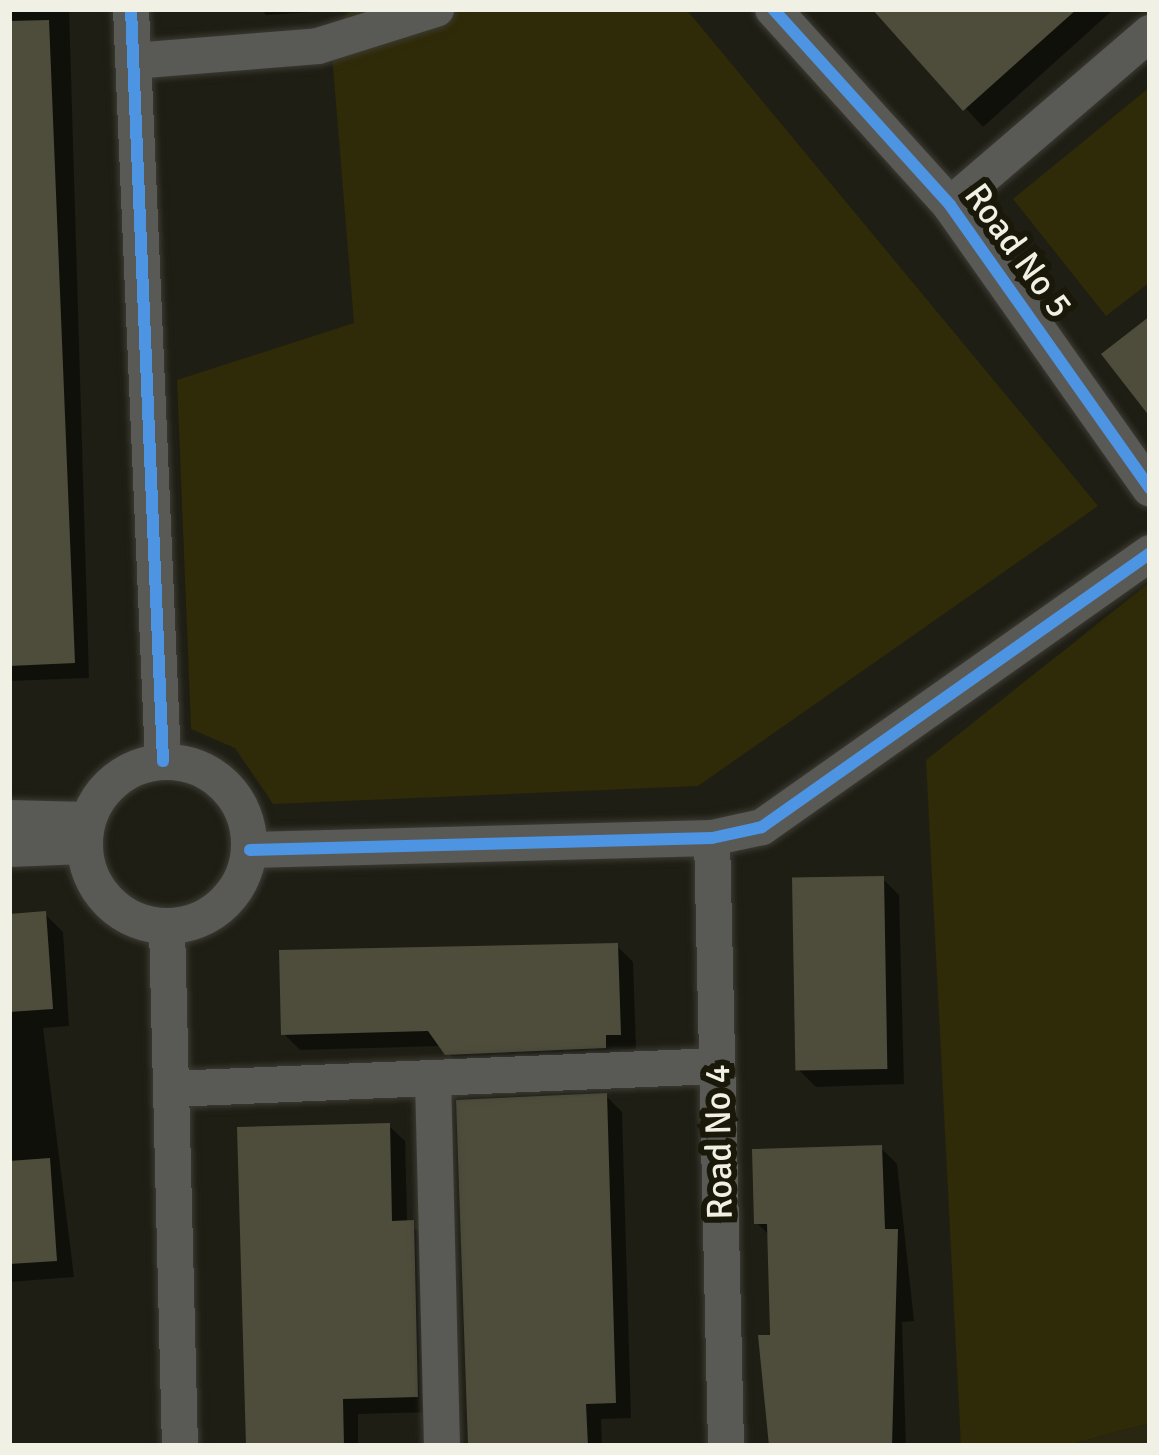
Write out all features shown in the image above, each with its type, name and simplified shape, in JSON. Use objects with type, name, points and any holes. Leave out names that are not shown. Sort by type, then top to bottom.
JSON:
[{"type":"street","points":[[131,9],[163,760]]},
{"type":"street","points":[[133,61],[318,46],[436,9]]},
{"type":"street","name":"Road No 5","points":[[772,9],[950,206],[1150,488]]},
{"type":"street","points":[[950,206],[1150,33]]},
{"type":"street","points":[[250,850],[712,838],[807,802],[1150,553]]},
{"type":"street","points":[[9,849],[86,833],[116,778],[163,760],[190,764],[236,796],[250,850],[214,912],[167,927],[119,912],[86,833]]},
{"type":"street","points":[[9,818],[86,833]]},
{"type":"street","name":"Road No 4","points":[[712,838],[726,1446]]},
{"type":"street","points":[[167,927],[180,1446]]},
{"type":"street","points":[[171,1089],[717,1066]]},
{"type":"street","points":[[433,1078],[442,1446]]},
{"type":"shaded area","points":[[352,9],[686,9],[1098,506],[698,786],[273,804],[235,748],[191,729],[177,380],[354,323],[330,30]]},
{"type":"shaded area","points":[[1150,87],[1150,282],[1106,316],[1013,199]]},
{"type":"shaded area","points":[[1150,582],[1150,1423],[1064,1446],[961,1446],[926,760]]},
{"type":"shaded area","points":[[1150,1423],[1150,1446],[1064,1446]]},
{"type":"building","points":[[872,9],[1077,9],[963,111]]},
{"type":"building","points":[[49,20],[75,663],[9,666],[9,21]]},
{"type":"building","points":[[1150,316],[1150,417],[1101,354]]},
{"type":"building","points":[[884,876],[887,1069],[795,1071],[792,878]]},
{"type":"building","points":[[46,911],[53,1009],[9,1012],[9,914]]},
{"type":"building","points":[[618,943],[621,1035],[606,1035],[606,1048],[445,1055],[428,1031],[281,1035],[279,950]]},
{"type":"building","points":[[607,1093],[616,1403],[586,1404],[588,1446],[468,1446],[456,1100]]},
{"type":"building","points":[[390,1123],[392,1221],[414,1220],[418,1397],[343,1399],[344,1446],[246,1446],[237,1127]]},
{"type":"building","points":[[882,1145],[885,1229],[898,1229],[892,1446],[769,1446],[758,1335],[770,1335],[767,1224],[754,1224],[752,1149]]},
{"type":"building","points":[[50,1158],[57,1261],[9,1264],[9,1161]]},
{"type":"cycle path","points":[[131,9],[163,761]]},
{"type":"cycle path","points":[[773,9],[950,205],[1150,488]]},
{"type":"cycle path","points":[[250,850],[712,838],[762,827],[1150,553]]}]
